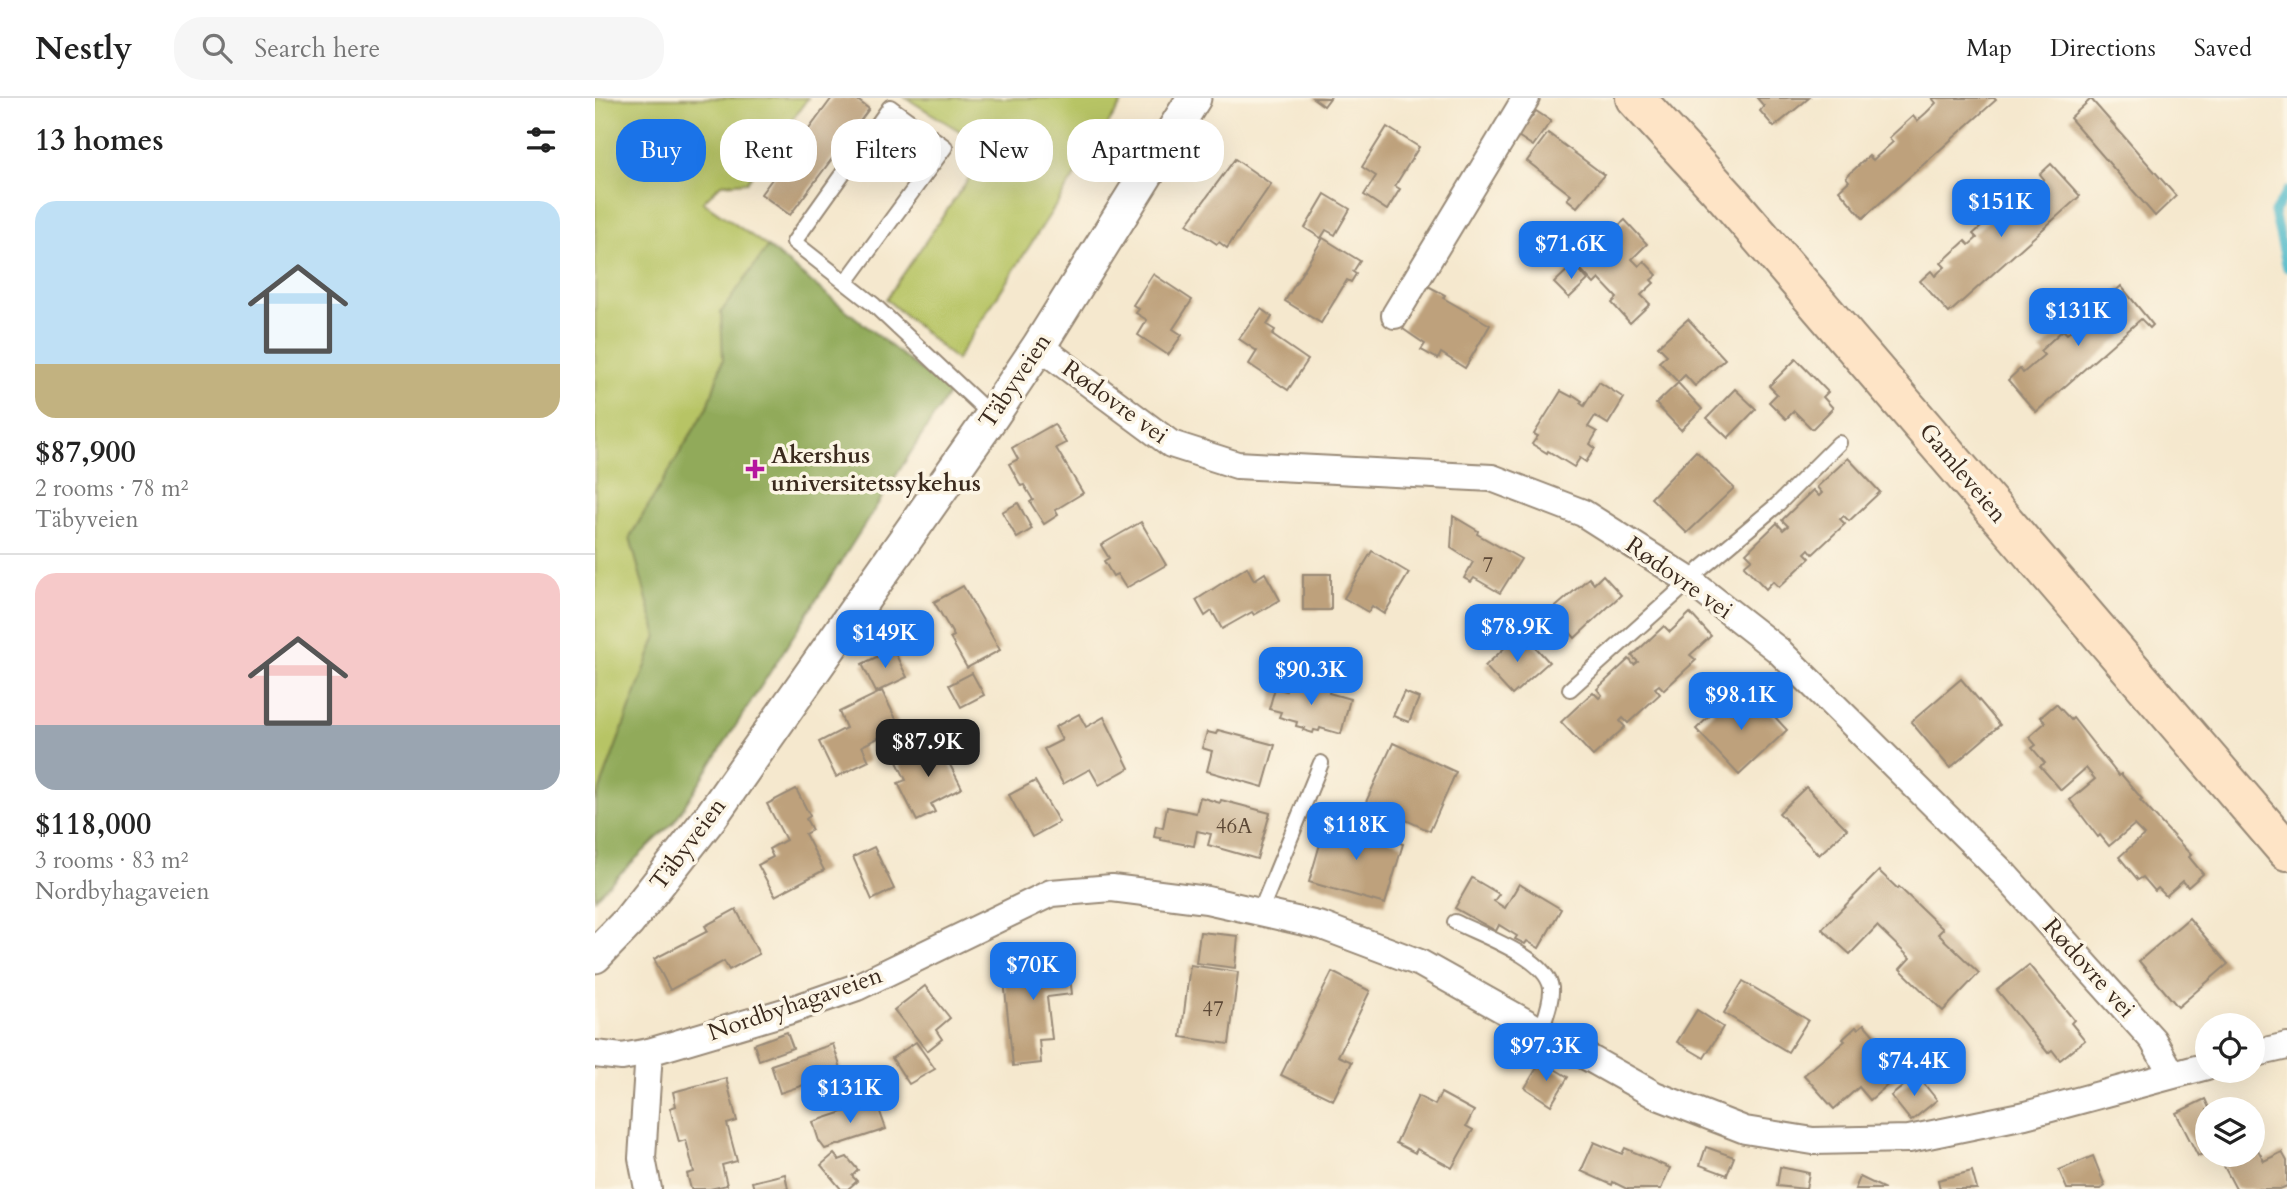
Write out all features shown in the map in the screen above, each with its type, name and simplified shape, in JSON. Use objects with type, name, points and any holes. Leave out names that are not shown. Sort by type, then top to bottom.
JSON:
[{"type":"main road","name":"Gamleveien","points":[[1635,98],[1744,218],[2287,851]]},
{"type":"street","name":"Täbyveien","points":[[595,956],[628,922],[712,814],[992,416],[1039,346],[1194,98]]},
{"type":"street","points":[[1395,315],[1526,98]]},
{"type":"street","name":"Rødovre vei","points":[[1039,346],[1171,444],[1237,465],[1492,478],[1583,513],[1690,581],[1778,650],[2004,874],[2153,1040],[2172,1074]]},
{"type":"street","name":"Nordbyhagaveien","points":[[595,1054],[622,1058],[649,1052],[791,1010],[857,987],[1051,893],[1112,888],[1207,900],[1322,926],[1420,963],[1668,1100],[1745,1130],[1814,1142],[1909,1139],[2025,1115],[2195,1069]]},
{"type":"street","points":[[2265,1051],[2287,1046]]},
{"type":"street","points":[[647,1189],[642,1158],[649,1052]]},
{"type":"lane","points":[[846,282],[945,148],[890,107],[794,242],[846,282],[992,416]]},
{"type":"lane","points":[[1570,689],[1700,569],[1777,505],[1839,443]]},
{"type":"lane","points":[[1260,912],[1321,763]]},
{"type":"lane","points":[[1455,922],[1535,962],[1545,974],[1551,987],[1550,1001],[1541,1031]]},
{"type":"green space","points":[[595,98],[808,98],[793,119],[720,119],[720,182],[747,182],[721,184],[703,202],[768,247],[722,312],[723,359],[709,404],[630,537],[657,636],[595,803]]},
{"type":"green space","points":[[906,98],[1125,98],[1111,119],[1067,119],[1067,182],[1071,182],[956,360],[886,299],[966,182],[1053,182],[1053,119],[955,119],[955,128]]},
{"type":"green space","points":[[768,247],[949,393],[674,822],[595,898],[595,803],[657,636],[630,537],[709,404],[723,359],[721,312]]},
{"type":"building","points":[[832,98],[855,98],[869,109],[862,119],[831,119],[831,160],[817,179],[817,119]]},
{"type":"building","points":[[1313,98],[1330,98],[1324,106]]},
{"type":"building","points":[[1757,98],[1809,98],[1774,127],[1760,111],[1764,106]]},
{"type":"building","points":[[1932,98],[1996,100],[1863,218],[1839,190],[1849,181],[1846,177],[1869,156],[1873,160],[1893,142],[1889,138],[1913,116],[1917,121],[1926,113],[1936,103]]},
{"type":"building","points":[[2091,99],[2176,196],[2155,216],[2070,118]]},
{"type":"building","points":[[1536,111],[1551,121],[1533,146],[1518,136]]},
{"type":"building","points":[[1387,127],[1419,147],[1395,186],[1400,189],[1387,210],[1364,195],[1376,176],[1362,167]]},
{"type":"building","points":[[1548,133],[1604,175],[1577,207],[1567,199],[1571,195],[1527,161]]},
{"type":"building","points":[[1235,159],[1271,184],[1227,248],[1187,224],[1218,182],[1224,182],[1224,174]]},
{"type":"building","points":[[2051,164],[2080,196],[1949,313],[1920,281],[1931,271],[1935,276],[1945,267],[1941,263],[1965,241],[1969,245],[1977,238],[1973,234],[1998,212],[2002,216],[2010,209],[2006,205],[2031,183],[2034,187],[2044,179],[2040,174]]},
{"type":"building","points":[[770,182],[815,182],[790,215],[761,194]]},
{"type":"building","points":[[1325,194],[1350,209],[1335,235],[1326,230],[1321,238],[1305,228]]},
{"type":"building","points":[[1625,220],[1647,244],[1632,259],[1639,266],[1644,261],[1657,275],[1651,280],[1654,283],[1641,295],[1650,304],[1630,323],[1612,303],[1617,298],[1599,279],[1594,284],[1575,263]]},
{"type":"building","points":[[1323,238],[1360,261],[1353,272],[1356,274],[1351,282],[1347,280],[1321,323],[1285,301]]},
{"type":"building","points":[[1574,264],[1588,280],[1569,298],[1554,283]]},
{"type":"building","points":[[1153,274],[1192,300],[1173,329],[1182,335],[1168,355],[1138,335],[1147,320],[1136,313],[1139,309],[1133,305]]},
{"type":"building","points":[[1428,286],[1445,295],[1443,298],[1490,325],[1465,368],[1441,353],[1438,359],[1421,350],[1425,344],[1403,329]]},
{"type":"building","points":[[2121,286],[2153,325],[2150,328],[2141,319],[2036,412],[2008,380],[2020,369],[2023,373],[2044,355],[2040,351],[2063,330],[2067,334],[2092,312],[2088,308],[2101,297],[2105,301]]},
{"type":"building","points":[[1261,309],[1272,317],[1267,325],[1275,330],[1272,335],[1308,360],[1288,390],[1249,364],[1257,351],[1239,339]]},
{"type":"building","points":[[1688,319],[1725,359],[1695,386],[1685,375],[1678,382],[1659,362],[1667,355],[1658,346]]},
{"type":"building","points":[[1796,359],[1828,392],[1823,397],[1833,408],[1812,429],[1794,411],[1786,419],[1769,402],[1777,394],[1769,386]]},
{"type":"building","points":[[1599,382],[1624,398],[1608,424],[1595,416],[1588,427],[1597,432],[1590,444],[1595,448],[1586,462],[1580,458],[1574,467],[1532,444],[1538,436],[1534,434],[1561,391],[1572,397],[1573,395],[1582,401],[1580,403],[1584,406]]},
{"type":"building","points":[[1678,383],[1702,409],[1681,430],[1656,404]]},
{"type":"building","points":[[1735,389],[1756,409],[1728,438],[1707,418]]},
{"type":"building","points":[[1054,424],[1066,443],[1056,448],[1083,493],[1055,510],[1058,515],[1044,524],[1030,502],[1033,500],[1024,485],[1021,486],[1009,464],[1018,459],[1012,448]]},
{"type":"building","points":[[1696,451],[1734,488],[1687,533],[1651,498]]},
{"type":"building","points":[[1848,458],[1880,492],[1849,521],[1844,516],[1840,519],[1845,524],[1813,554],[1809,549],[1805,553],[1810,558],[1779,587],[1773,581],[1766,589],[1744,566],[1752,559],[1746,553],[1777,523],[1783,530],[1788,526],[1782,520],[1813,490],[1819,496],[1822,493],[1817,487]]},
{"type":"building","points":[[1018,503],[1032,529],[1017,538],[1002,512]]},
{"type":"building","points":[[1453,516],[1478,531],[1477,534],[1521,559],[1500,593],[1474,578],[1471,582],[1464,578],[1473,562],[1451,548]]},
{"type":"building","points":[[1141,522],[1166,565],[1126,588],[1117,574],[1113,576],[1104,561],[1109,558],[1101,545]]},
{"type":"building","points":[[1372,551],[1409,573],[1384,614],[1372,606],[1368,612],[1344,598]]},
{"type":"building","points":[[1247,567],[1254,580],[1265,573],[1280,600],[1222,629],[1212,611],[1205,616],[1196,600]]},
{"type":"building","points":[[1303,574],[1331,574],[1331,610],[1303,610]]},
{"type":"building","points":[[1603,575],[1621,595],[1575,638],[1551,611],[1589,578],[1594,584]]},
{"type":"building","points":[[963,586],[1000,650],[967,668],[950,638],[954,636],[934,602]]},
{"type":"building","points":[[1520,607],[1529,617],[1506,638],[1497,628]]},
{"type":"building","points":[[1690,613],[1711,636],[1690,655],[1696,660],[1664,690],[1659,685],[1655,688],[1660,694],[1628,723],[1623,718],[1620,721],[1625,727],[1593,756],[1561,722],[1593,692],[1599,698],[1602,695],[1597,689],[1629,659],[1634,665],[1638,662],[1632,656],[1664,626],[1670,632]]},
{"type":"building","points":[[1522,632],[1549,662],[1512,695],[1485,666]]},
{"type":"building","points":[[893,649],[907,677],[876,692],[862,664]]},
{"type":"building","points":[[972,673],[984,695],[961,707],[949,685]]},
{"type":"building","points":[[1961,679],[2000,725],[1950,768],[1911,722]]},
{"type":"building","points":[[1310,680],[1331,686],[1329,693],[1350,699],[1341,734],[1320,728],[1313,733],[1303,730],[1304,728],[1296,726],[1297,722],[1279,717],[1281,712],[1269,709],[1275,688],[1286,691],[1288,682],[1308,688]]},
{"type":"building","points":[[882,691],[900,727],[862,746],[869,761],[836,777],[819,742],[846,728],[839,712]]},
{"type":"building","points":[[1404,692],[1419,698],[1409,722],[1393,716]]},
{"type":"building","points":[[1721,697],[1725,702],[1729,698],[1740,710],[1750,710],[1760,701],[1787,730],[1739,775],[1696,729],[1714,712],[1710,708]]},
{"type":"building","points":[[2056,704],[2071,720],[2073,718],[2119,776],[2121,774],[2142,799],[2140,800],[2191,855],[2189,857],[2203,874],[2188,887],[2183,881],[2166,896],[2158,888],[2155,891],[2143,877],[2138,880],[2119,857],[2144,835],[2134,825],[2109,846],[2100,835],[2098,837],[2070,800],[2095,779],[2086,768],[2061,790],[2040,766],[2045,763],[2032,748],[2036,745],[2029,737],[2046,722],[2041,717]]},
{"type":"building","points":[[1079,714],[1086,727],[1104,717],[1129,768],[1099,785],[1090,769],[1063,784],[1044,749],[1062,740],[1055,727]]},
{"type":"building","points":[[1218,730],[1275,745],[1263,787],[1207,771],[1212,751],[1202,748],[1207,732],[1216,734]]},
{"type":"building","points":[[940,739],[962,788],[931,804],[935,812],[917,821],[898,783],[906,780],[897,762]]},
{"type":"building","points":[[1393,743],[1456,772],[1430,831],[1366,802]]},
{"type":"building","points":[[1035,781],[1059,822],[1032,837],[1009,795]]},
{"type":"building","points":[[1806,787],[1847,829],[1819,855],[1779,813]]},
{"type":"building","points":[[796,789],[810,816],[806,819],[812,830],[805,834],[824,870],[775,896],[758,865],[773,857],[769,849],[786,840],[767,804]]},
{"type":"building","points":[[1200,797],[1270,813],[1257,859],[1208,845],[1211,834],[1197,831],[1194,846],[1154,837],[1156,826],[1163,828],[1167,807],[1196,813]]},
{"type":"building","points":[[1327,820],[1403,844],[1385,904],[1309,882]]},
{"type":"building","points":[[874,847],[894,889],[872,900],[853,857]]},
{"type":"building","points":[[1879,871],[1943,929],[1938,934],[1979,973],[1943,1011],[1900,969],[1910,958],[1877,926],[1850,954],[1822,929]]},
{"type":"building","points":[[1472,878],[1499,894],[1494,901],[1505,908],[1519,884],[1561,909],[1539,948],[1527,941],[1525,944],[1515,939],[1517,936],[1499,925],[1496,931],[1455,908]]},
{"type":"building","points":[[736,909],[759,954],[729,970],[724,961],[670,990],[654,959],[708,931],[705,926]]},
{"type":"building","points":[[2189,918],[2228,964],[2178,1007],[2139,961]]},
{"type":"building","points":[[1200,932],[1238,936],[1235,968],[1196,963]]},
{"type":"building","points":[[1067,953],[1072,994],[1047,997],[1052,1039],[1039,1040],[1041,1063],[1013,1066],[1002,961]]},
{"type":"building","points":[[1190,965],[1238,972],[1229,1044],[1181,1037]]},
{"type":"building","points":[[2029,965],[2074,1020],[2071,1023],[2085,1040],[2060,1060],[2052,1050],[2048,1053],[1997,990]]},
{"type":"building","points":[[1332,972],[1370,991],[1338,1056],[1352,1062],[1333,1100],[1281,1075]]},
{"type":"building","points":[[1743,981],[1808,1020],[1788,1052],[1724,1013]]},
{"type":"building","points":[[925,986],[950,1018],[936,1030],[942,1039],[927,1051],[894,1010]]},
{"type":"building","points":[[1697,1010],[1723,1027],[1704,1058],[1677,1042]]},
{"type":"building","points":[[1864,1024],[1904,1071],[1870,1100],[1859,1087],[1834,1109],[1804,1075],[1845,1041],[1843,1039],[1856,1027],[1858,1029]]},
{"type":"building","points":[[787,1032],[793,1048],[759,1060],[754,1044]]},
{"type":"building","points":[[916,1042],[935,1069],[909,1084],[892,1058]]},
{"type":"building","points":[[833,1044],[842,1072],[780,1093],[771,1065]]},
{"type":"building","points":[[1541,1061],[1568,1077],[1551,1105],[1525,1088]]},
{"type":"building","points":[[1917,1075],[1937,1100],[1911,1121],[1891,1096]]},
{"type":"building","points":[[726,1078],[737,1121],[727,1124],[737,1161],[722,1165],[727,1185],[691,1189],[687,1174],[694,1172],[686,1140],[679,1142],[670,1108],[676,1106],[673,1092]]},
{"type":"building","points":[[1441,1093],[1474,1111],[1466,1126],[1473,1130],[1452,1168],[1417,1149],[1415,1153],[1396,1143],[1418,1096],[1435,1105]]},
{"type":"building","points":[[876,1101],[886,1129],[825,1149],[819,1141],[813,1122]]},
{"type":"building","points":[[2195,1104],[2195,1150],[2176,1113]]},
{"type":"building","points":[[1594,1142],[1622,1154],[1625,1148],[1670,1168],[1661,1189],[1627,1189],[1581,1171]]},
{"type":"building","points":[[1706,1147],[1734,1157],[1727,1175],[1700,1165]]},
{"type":"building","points":[[2282,1152],[2287,1161],[2287,1186],[2280,1189],[2236,1189],[2224,1167],[2265,1167],[2265,1160]]},
{"type":"building","points":[[834,1154],[839,1160],[847,1157],[858,1170],[852,1176],[857,1181],[848,1189],[841,1189],[821,1165]]},
{"type":"building","points":[[2093,1156],[2105,1186],[2101,1189],[2067,1189],[2059,1170]]},
{"type":"building","points":[[1780,1167],[1809,1173],[1806,1189],[1777,1186]]},
{"type":"building","points":[[1972,1171],[1977,1189],[1940,1189],[1938,1180]]},
{"type":"building","points":[[785,1174],[788,1189],[754,1189],[752,1182]]},
{"type":"building","points":[[1860,1177],[1885,1189],[1855,1189]]},
{"type":"waterway","points":[[2287,191],[2274,212],[2287,268]]},
{"type":"place","name":"Akershus universitetssykehus","points":[[755,469]]}]
